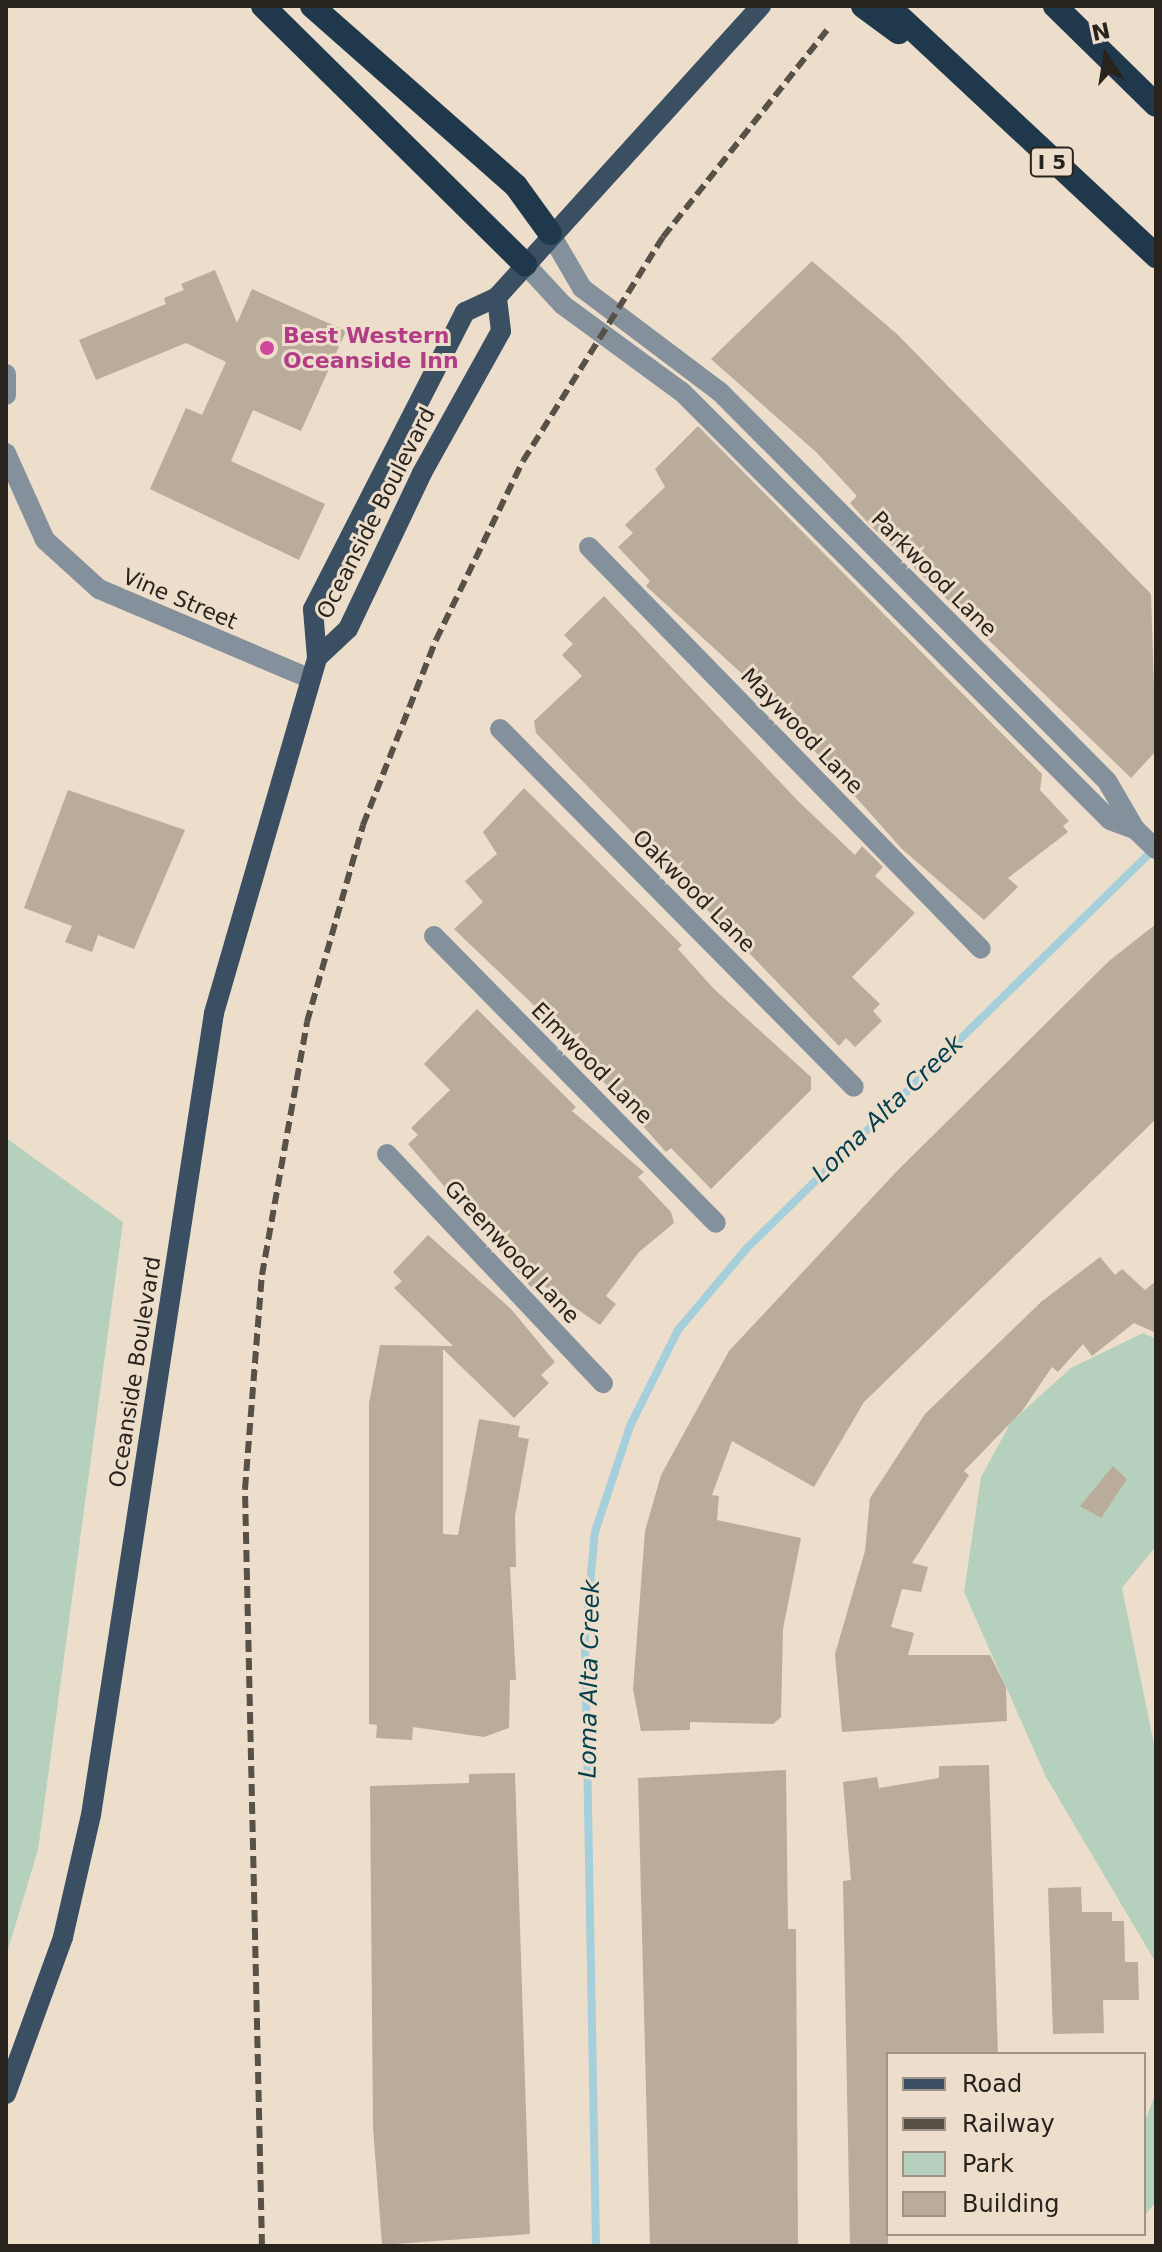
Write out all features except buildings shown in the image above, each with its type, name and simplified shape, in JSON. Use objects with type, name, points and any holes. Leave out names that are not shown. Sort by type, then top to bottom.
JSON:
[{"type":"highway","points":[[263,6],[525,264]]},
{"type":"highway","points":[[312,6],[516,186],[550,233]]},
{"type":"highway","points":[[863,6],[948,69]]},
{"type":"highway","name":"I 5","points":[[888,6],[948,69],[1156,256]]},
{"type":"highway","points":[[1055,6],[1156,105]]},
{"type":"main road","name":"Oceanside Boulevard","points":[[6,2094],[63,1937],[91,1815],[214,1013],[317,658],[313,609],[351,528],[465,312],[497,297],[550,233],[761,6]]},
{"type":"main road","name":"Oceanside Boulevard","points":[[317,658],[348,629],[422,473],[501,331],[497,297]]},
{"type":"street","name":"Parkwood Lane","points":[[550,233],[582,288],[687,362],[1107,781],[1135,829],[1156,849]]},
{"type":"street","name":"Parkwood Lane","points":[[525,264],[563,305],[682,392],[1110,820],[1135,829]]},
{"type":"street","points":[[6,374],[6,395]]},
{"type":"street","name":"Vine Street","points":[[6,453],[45,540],[99,589],[311,679]]},
{"type":"street","name":"Maywood Lane","points":[[589,547],[981,949]]},
{"type":"street","name":"Oakwood Lane","points":[[500,729],[854,1087]]},
{"type":"street","name":"Elmwood Lane","points":[[434,936],[716,1223]]},
{"type":"street","name":"Greenwood Lane","points":[[387,1154],[603,1383]]},
{"type":"green space","points":[[6,1138],[123,1222],[38,1850],[6,1956]]},
{"type":"green space","points":[[1143,1333],[1156,1339],[1156,1546],[1122,1588],[1156,1754],[1156,1963],[1046,1777],[964,1592],[981,1477],[1011,1422],[1071,1368]]},
{"type":"green space","points":[[1156,2093],[1156,2201],[1146,2214],[1146,2118]]},
{"type":"waterway","name":"Loma Alta Creek","points":[[596,2246],[585,1639],[595,1532],[630,1426],[678,1330],[747,1248],[1153,850]]},
{"type":"railway","points":[[262,2246],[245,1489],[262,1275],[307,1022],[363,825],[436,640],[523,461],[663,237],[827,30]]},
{"type":"place","name":"Best Western Oceanside Inn","points":[[267,348]]}]
